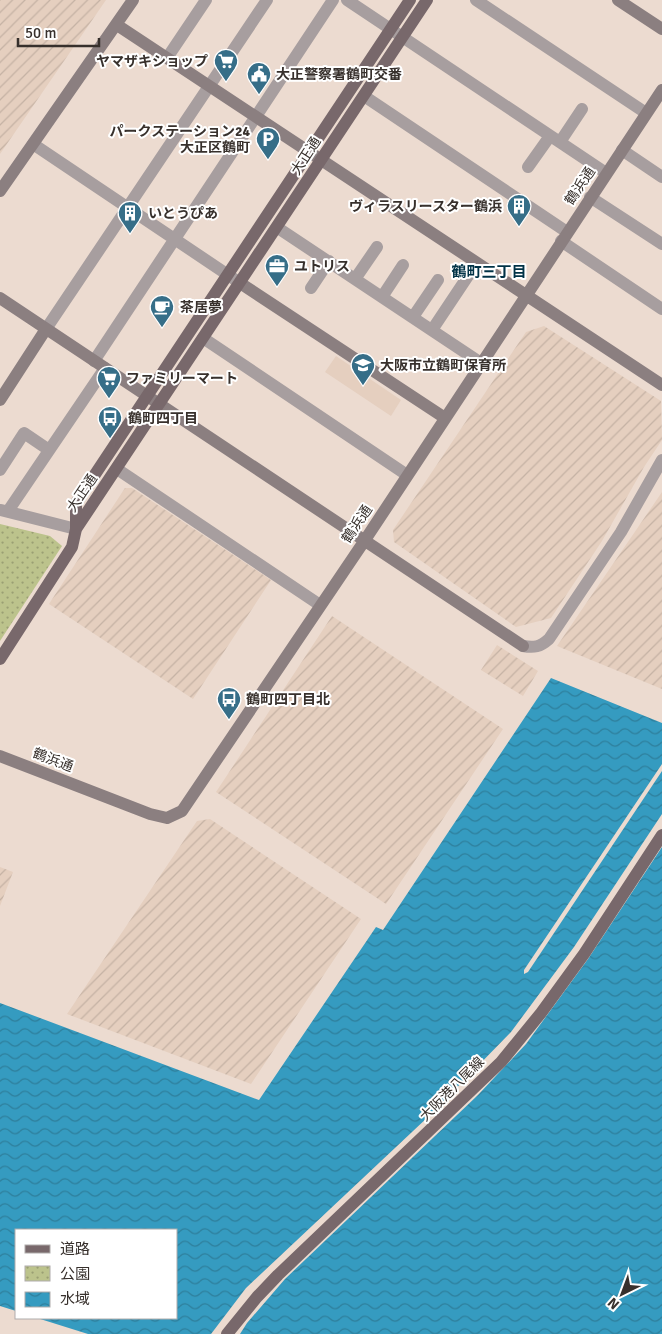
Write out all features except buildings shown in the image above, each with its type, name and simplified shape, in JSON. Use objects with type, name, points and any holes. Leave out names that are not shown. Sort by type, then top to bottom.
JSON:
[{"type":"main road","name":"大正通","points":[[76,529],[117,469],[153,400],[228,275],[410,0]]},
{"type":"main road","name":"大正通","points":[[76,529],[76,503],[153,400],[203,338],[278,228],[427,0]]},
{"type":"main road","points":[[0,659],[72,547],[76,529]]},
{"type":"main road","name":"大阪港八尾線","points":[[227,1334],[257,1296],[278,1275],[501,1062],[568,976],[662,835]]},
{"type":"street","points":[[0,191],[133,0]]},
{"type":"street","points":[[167,58],[206,0]]},
{"type":"street","points":[[0,400],[267,0]]},
{"type":"street","points":[[94,361],[332,0]]},
{"type":"street","points":[[347,0],[606,173]]},
{"type":"street","points":[[476,0],[646,113]]},
{"type":"street","points":[[618,0],[662,29]]},
{"type":"street","points":[[117,25],[321,162],[662,385]]},
{"type":"street","name":"鶴浜通","points":[[0,756],[150,814],[166,818],[182,811],[364,540],[646,113],[660,95]]},
{"type":"street","points":[[364,96],[564,237],[662,309]]},
{"type":"street","points":[[528,167],[582,109]]},
{"type":"street","points":[[33,144],[445,418]]},
{"type":"street","points":[[622,150],[662,177]]},
{"type":"street","points":[[590,197],[662,244]]},
{"type":"street","points":[[278,228],[481,363]]},
{"type":"street","points":[[355,279],[377,247]]},
{"type":"street","points":[[312,288],[329,261]]},
{"type":"street","points":[[432,330],[476,264]]},
{"type":"street","points":[[382,297],[402,265]]},
{"type":"street","points":[[412,317],[438,280]]},
{"type":"street","points":[[1,302],[46,329],[523,646],[533,648],[542,645],[548,639],[621,532],[662,460]]},
{"type":"street","points":[[203,338],[407,475]]},
{"type":"street","points":[[76,529],[4,510],[49,450],[105,368]]},
{"type":"street","points":[[0,470],[24,433],[49,450]]},
{"type":"street","points":[[117,469],[320,605]]},
{"type":"shaded area","points":[[0,0],[106,0],[0,154]]},
{"type":"shaded area","points":[[544,326],[661,401],[662,440],[644,467],[602,541],[551,618],[516,627],[394,542],[393,530],[526,332]]},
{"type":"shaded area","name":"大阪市立鶴町保育所","points":[[336,356],[401,400],[391,416],[325,372]]},
{"type":"shaded area","points":[[125,488],[132,488],[271,580],[193,699],[49,604]]},
{"type":"shaded area","points":[[662,492],[662,689],[557,646]]},
{"type":"shaded area","points":[[332,616],[503,729],[386,904],[216,792]]},
{"type":"shaded area","points":[[497,645],[538,671],[523,696],[481,670]]},
{"type":"shaded area","points":[[210,819],[361,919],[251,1084],[67,1014],[197,821]]},
{"type":"shaded area","points":[[0,867],[13,872],[0,906]]},
{"type":"green space","points":[[0,524],[50,536],[62,546],[0,641]]},
{"type":"water","points":[[551,678],[662,723],[662,1334],[88,1334],[40,1319],[178,1319],[178,1229],[15,1229],[15,1311],[0,1306],[0,1003],[259,1100],[376,927],[383,930]]},
{"type":"pier","points":[[662,764],[662,771],[528,972],[524,974],[524,970]]},
{"type":"pier","points":[[662,814],[662,847],[588,959],[526,1044],[478,1095],[285,1279],[247,1323],[240,1334],[211,1334],[246,1288],[429,1116],[511,1032],[574,947]]},
{"type":"place","name":"ヤマザキショップ","points":[[226,82]]},
{"type":"place","name":"大正警察署鶴町交番","points":[[259,95]]},
{"type":"place","name":"パークステーション24 大正区鶴町","points":[[268,160]]},
{"type":"place","name":"ヴィラスリースター鶴浜","points":[[519,227]]},
{"type":"place","name":"いとうぴあ","points":[[130,234]]},
{"type":"place","name":"ユトリス","points":[[277,287]]},
{"type":"place","name":"茶居夢","points":[[162,328]]},
{"type":"place","name":"大阪市立鶴町保育所","points":[[363,386]]},
{"type":"place","name":"ファミリーマート","points":[[109,399]]},
{"type":"place","name":"鶴町四丁目","points":[[110,439]]},
{"type":"place","name":"鶴町四丁目北","points":[[229,720]]},
{"type":"district","name":"鶴町三丁目","points":[[489,272]]}]
